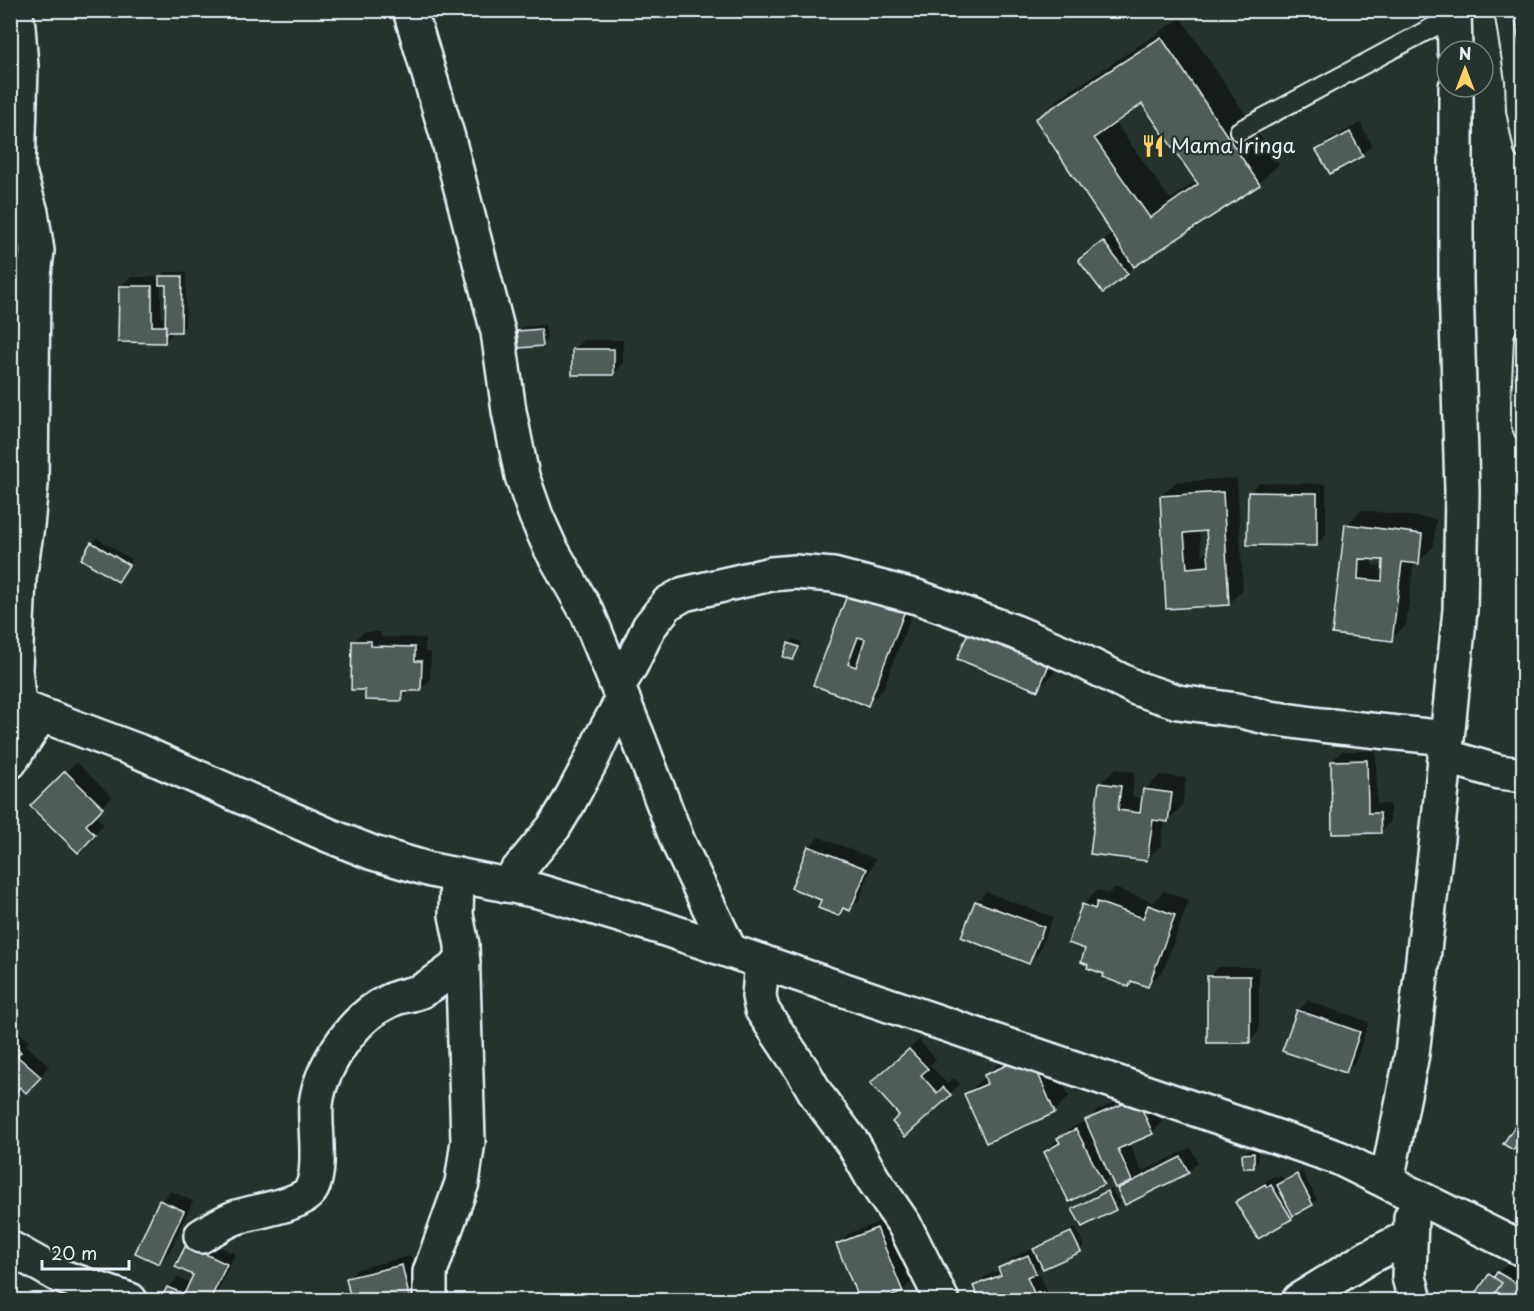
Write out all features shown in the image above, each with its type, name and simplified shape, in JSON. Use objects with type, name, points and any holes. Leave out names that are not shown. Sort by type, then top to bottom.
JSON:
[{"type":"street","points":[[10,762],[23,708],[15,669],[20,578],[27,526],[21,477],[37,251],[31,212],[18,169],[21,66],[15,10]]},
{"type":"street","points":[[410,10],[448,138],[498,332],[522,476],[550,547],[588,614],[621,692],[678,842],[730,951]]},
{"type":"street","points":[[1454,13],[1455,39]]},
{"type":"street","points":[[1415,1300],[1409,1277],[1410,1236],[1399,1188],[1460,610],[1462,492],[1456,283],[1456,99]]},
{"type":"street","points":[[506,885],[554,827],[578,786],[602,737],[631,665],[650,627],[668,603],[684,594],[771,574],[833,575],[917,597],[1015,632],[1078,659],[1136,688],[1178,702],[1446,747],[1499,772],[1524,775]]},
{"type":"street","points":[[23,708],[138,751],[373,853],[431,870],[538,891],[659,927],[1339,1158],[1524,1250]]},
{"type":"street","points":[[430,1300],[430,1272],[462,1183],[468,1141],[463,962],[456,915],[457,875]]},
{"type":"street","points":[[201,1236],[234,1218],[297,1202],[311,1191],[315,1179],[317,1154],[316,1105],[322,1080],[337,1052],[356,1024],[378,1007],[398,997],[419,992],[463,962]]},
{"type":"street","points":[[762,962],[759,996],[762,1010],[818,1097],[854,1145],[873,1179],[904,1224],[942,1300]]},
{"type":"street","points":[[1299,1300],[1367,1258],[1410,1236]]},
{"type":"street","points":[[10,1248],[60,1276],[130,1300]]},
{"type":"lane","points":[[1504,10],[1515,80],[1516,110],[1524,150]]},
{"type":"lane","points":[[1239,131],[1454,13]]},
{"type":"lane","points":[[1524,339],[1521,425],[1524,432]]},
{"type":"building","points":[[1161,37],[1260,185],[1134,267],[1035,119]],"holes":[[[1142,104],[1198,184],[1150,218],[1094,138]]]},
{"type":"building","points":[[1350,132],[1363,156],[1330,174],[1316,150]]},
{"type":"building","points":[[1103,241],[1128,274],[1103,293],[1078,260]]},
{"type":"building","points":[[159,276],[182,276],[181,332],[165,332],[166,285],[159,285]]},
{"type":"building","points":[[119,286],[152,286],[152,326],[166,326],[165,343],[118,342]]},
{"type":"building","points":[[541,329],[543,346],[519,348],[517,331]]},
{"type":"building","points":[[572,349],[614,349],[614,375],[572,375]]},
{"type":"building","points":[[1223,492],[1229,605],[1166,609],[1160,496]],"holes":[[[1206,531],[1209,566],[1187,568],[1184,533]]]},
{"type":"building","points":[[1248,492],[1317,493],[1317,546],[1247,545]]},
{"type":"building","points":[[1345,524],[1422,534],[1419,564],[1402,562],[1392,641],[1332,634]],"holes":[[[1359,559],[1383,560],[1382,581],[1358,579]]]},
{"type":"building","points":[[91,542],[129,565],[118,582],[81,559]]},
{"type":"building","points":[[852,582],[908,603],[868,706],[813,685]],"holes":[[[858,637],[865,639],[856,667],[848,664]]]},
{"type":"building","points":[[974,618],[1055,650],[1038,691],[957,659]]},
{"type":"building","points":[[352,641],[371,641],[371,646],[415,647],[415,661],[422,661],[421,691],[402,691],[402,701],[365,700],[365,690],[351,690]]},
{"type":"building","points":[[788,643],[799,647],[793,660],[783,657]]},
{"type":"building","points":[[1367,760],[1368,813],[1380,813],[1381,833],[1332,834],[1331,761]]},
{"type":"building","points":[[65,771],[103,808],[86,825],[95,835],[78,853],[30,806]]},
{"type":"building","points":[[1099,783],[1121,786],[1118,810],[1140,813],[1143,789],[1172,793],[1168,822],[1153,820],[1147,861],[1090,854]]},
{"type":"building","points":[[808,846],[867,869],[850,911],[843,908],[839,916],[818,908],[821,900],[791,888]]},
{"type":"building","points":[[975,901],[1044,927],[1029,964],[961,937]]},
{"type":"building","points":[[1097,902],[1143,918],[1148,905],[1175,915],[1148,987],[1131,981],[1129,987],[1102,977],[1104,974],[1087,968],[1088,965],[1081,962],[1085,949],[1068,943],[1082,904],[1095,909]]},
{"type":"building","points":[[1207,976],[1250,976],[1250,1043],[1207,1043]]},
{"type":"building","points":[[1297,1010],[1360,1032],[1346,1073],[1282,1051]]},
{"type":"building","points":[[10,1043],[21,1052],[17,1056],[41,1077],[26,1093],[20,1087],[14,1094],[10,1091]]},
{"type":"building","points":[[909,1049],[928,1069],[921,1075],[937,1093],[943,1087],[951,1095],[905,1137],[892,1122],[899,1115],[870,1083]]},
{"type":"building","points":[[1030,1055],[1055,1113],[986,1143],[964,1094],[987,1084],[984,1075]]},
{"type":"building","points":[[10,1092],[18,1098],[10,1108]]},
{"type":"building","points":[[1137,1098],[1153,1134],[1118,1149],[1132,1181],[1115,1188],[1085,1120]]},
{"type":"building","points":[[1524,1108],[1524,1123],[1517,1118]]},
{"type":"building","points":[[1517,1123],[1524,1127],[1524,1133],[1513,1150],[1503,1144]]},
{"type":"building","points":[[1076,1129],[1104,1184],[1069,1202],[1044,1152],[1060,1143],[1057,1138]]},
{"type":"building","points":[[1254,1153],[1254,1168],[1243,1168],[1242,1154]]},
{"type":"building","points":[[1181,1157],[1189,1173],[1125,1205],[1117,1189]]},
{"type":"building","points":[[1297,1174],[1313,1205],[1293,1216],[1277,1185]]},
{"type":"building","points":[[1265,1184],[1267,1187],[1271,1185],[1292,1219],[1258,1239],[1235,1202]]},
{"type":"building","points":[[1107,1191],[1116,1210],[1082,1227],[1072,1209]]},
{"type":"building","points":[[159,1200],[184,1211],[159,1264],[135,1253]]},
{"type":"building","points":[[877,1228],[903,1292],[881,1300],[859,1300],[836,1244]]},
{"type":"building","points":[[1071,1232],[1081,1252],[1043,1269],[1033,1249]]},
{"type":"building","points":[[186,1245],[227,1264],[210,1300],[161,1299],[167,1287],[184,1294],[193,1275],[175,1267]]},
{"type":"building","points":[[1028,1255],[1036,1273],[1027,1277],[1037,1300],[979,1300],[973,1286],[1001,1275],[998,1268]]},
{"type":"building","points":[[402,1265],[410,1300],[351,1300],[346,1278]]},
{"type":"building","points":[[1497,1272],[1524,1288],[1524,1300],[1479,1300]]},
{"type":"building","points":[[1489,1274],[1502,1283],[1490,1300],[1482,1300],[1475,1295]]},
{"type":"building","points":[[1517,1292],[1524,1296],[1524,1300],[1511,1300]]},
{"type":"place","name":"Mama Iringa","points":[[1153,146]]}]
